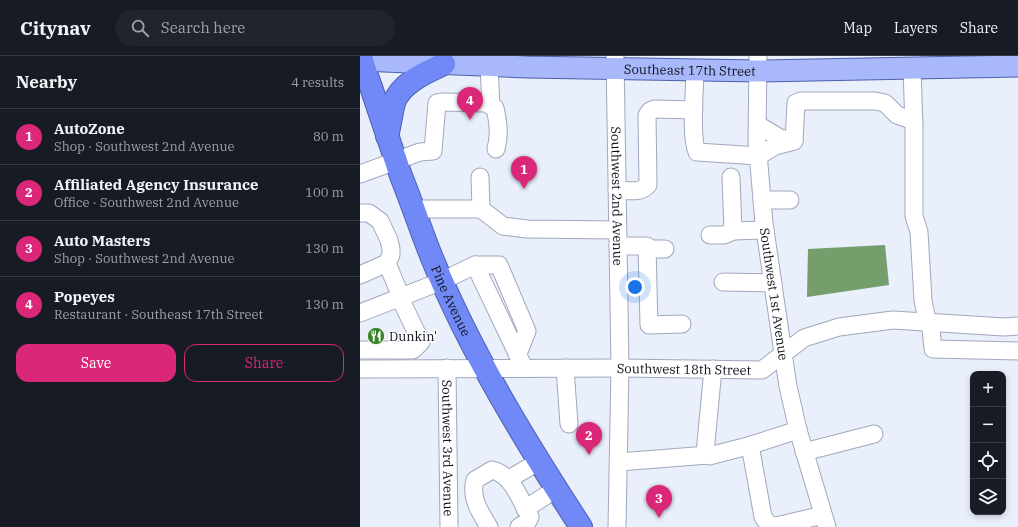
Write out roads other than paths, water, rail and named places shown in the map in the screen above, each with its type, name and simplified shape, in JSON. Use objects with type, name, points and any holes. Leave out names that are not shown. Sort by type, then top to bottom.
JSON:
[{"type":"highway","name":"Pine Avenue","points":[[361,59],[387,138],[432,259],[442,281],[485,369],[538,462],[581,527]]},
{"type":"highway","points":[[387,138],[395,102],[404,89],[415,79],[444,64]]},
{"type":"main road","name":"Southeast 17th Street","points":[[361,59],[444,64],[481,62],[614,62],[695,70],[758,64],[827,63],[912,68],[936,62],[976,61],[997,61],[1018,66]]},
{"type":"street","points":[[481,62],[491,106]]},
{"type":"street","name":"Southwest 2nd Avenue","points":[[614,62],[620,368],[620,525]]},
{"type":"street","name":"Southwest 1st Avenue","points":[[758,64],[758,156],[765,230],[783,353],[788,386],[798,430],[825,521]]},
{"type":"street","points":[[912,68],[914,121],[914,216],[919,232],[923,300],[927,321],[931,328],[933,349],[1014,351],[1013,327]]},
{"type":"street","points":[[695,70],[694,146],[697,152],[758,156],[775,146],[794,141]]},
{"type":"street","points":[[794,141],[796,103],[801,101],[875,101],[885,104],[897,115],[914,121]]},
{"type":"street","points":[[360,174],[420,152],[433,151],[437,103],[486,103],[495,108],[498,120],[499,137],[496,149]]},
{"type":"street","points":[[616,190],[638,191],[644,189],[648,185],[647,115],[650,111],[654,109],[694,110]]},
{"type":"street","points":[[758,125],[780,138],[794,141]]},
{"type":"street","points":[[480,177],[481,209]]},
{"type":"street","points":[[731,177],[733,231]]},
{"type":"street","points":[[762,200],[790,200]]},
{"type":"street","points":[[414,209],[481,209],[503,226],[618,238],[647,246],[649,325],[682,324]]},
{"type":"street","points":[[360,212],[369,213],[380,221],[389,240],[391,249],[391,255],[387,263],[360,275]]},
{"type":"street","points":[[710,234],[724,234],[733,231],[765,230]]},
{"type":"street","points":[[647,249],[665,249]]},
{"type":"street","points":[[360,350],[413,350],[421,342],[387,263]]},
{"type":"street","points":[[360,313],[442,281],[475,265],[521,361]]},
{"type":"street","points":[[723,282],[773,283]]},
{"type":"street","name":"Southwest 18th Street","points":[[360,369],[485,369],[521,361],[565,368],[762,370],[804,338],[839,328],[893,320],[1013,327]]},
{"type":"street","name":"Southwest 3rd Avenue","points":[[447,368],[449,527]]},
{"type":"street","points":[[565,368],[569,424]]},
{"type":"street","points":[[708,455],[705,453],[713,369]]},
{"type":"street","points":[[619,462],[709,456],[798,430]]},
{"type":"street","points":[[804,452],[874,434]]},
{"type":"street","points":[[750,445],[763,517],[768,524],[776,526],[825,521]]},
{"type":"street","points":[[509,479],[538,462]]},
{"type":"street","points":[[489,527],[475,503],[473,487],[474,480],[492,470],[509,479],[530,517],[528,521],[519,527]]},
{"type":"street","points":[[525,509],[556,490]]},
{"type":"place","name":"Popeyes","points":[[470,120]]},
{"type":"place","name":"AutoZone","points":[[524,189]]},
{"type":"place","name":"Dunkin'","points":[[376,336]]},
{"type":"place","name":"Affiliated Agency Insurance","points":[[589,455]]},
{"type":"place","name":"Auto Masters","points":[[659,518]]}]
